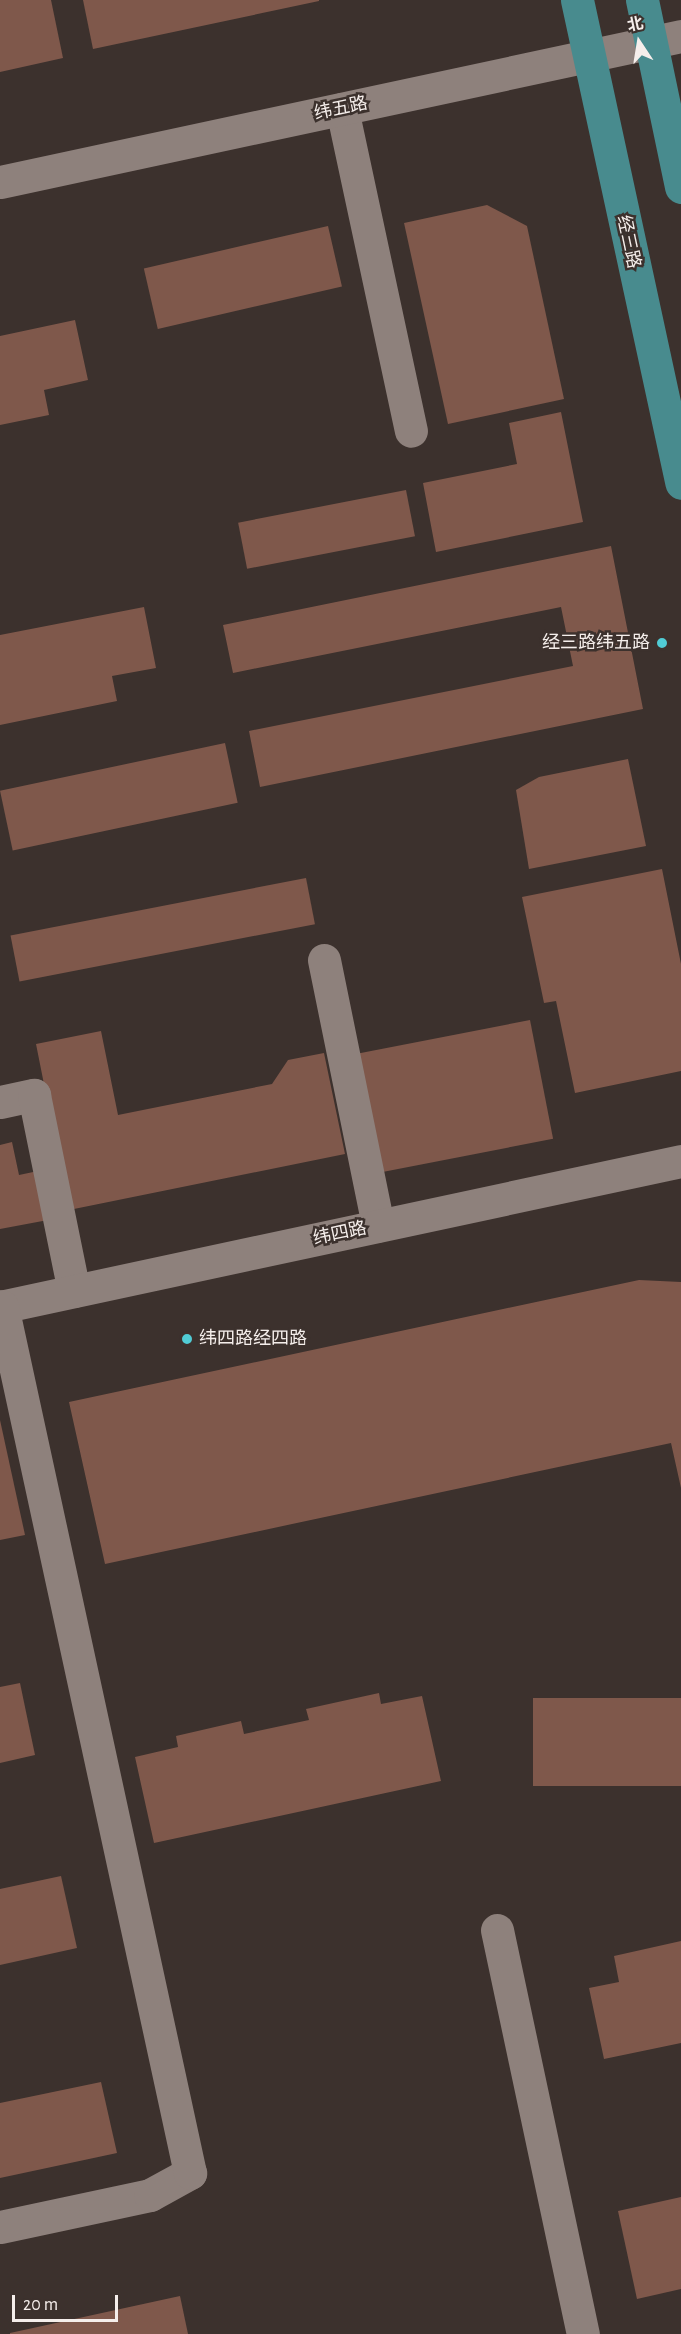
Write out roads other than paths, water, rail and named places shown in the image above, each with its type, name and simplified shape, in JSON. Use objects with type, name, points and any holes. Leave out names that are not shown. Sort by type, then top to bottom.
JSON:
[{"type":"main road","name":"经三路","points":[[577,0],[681,483]]},
{"type":"main road","points":[[642,0],[666,39],[681,187]]},
{"type":"street","name":"纬五路","points":[[0,182],[666,39]]},
{"type":"street","points":[[342,109],[411,431]]},
{"type":"street","points":[[324,960],[378,1226]]},
{"type":"street","points":[[0,1102],[34,1095],[74,1291]]},
{"type":"street","name":"纬四路","points":[[1,1306],[681,1161]]},
{"type":"street","points":[[0,2227],[150,2195],[190,2173],[1,1306]]},
{"type":"street","points":[[497,1930],[583,2334]]},
{"type":"place","name":"经三路纬五路","points":[[662,643]]},
{"type":"place","name":"纬四路经四路","points":[[187,1339]]}]
